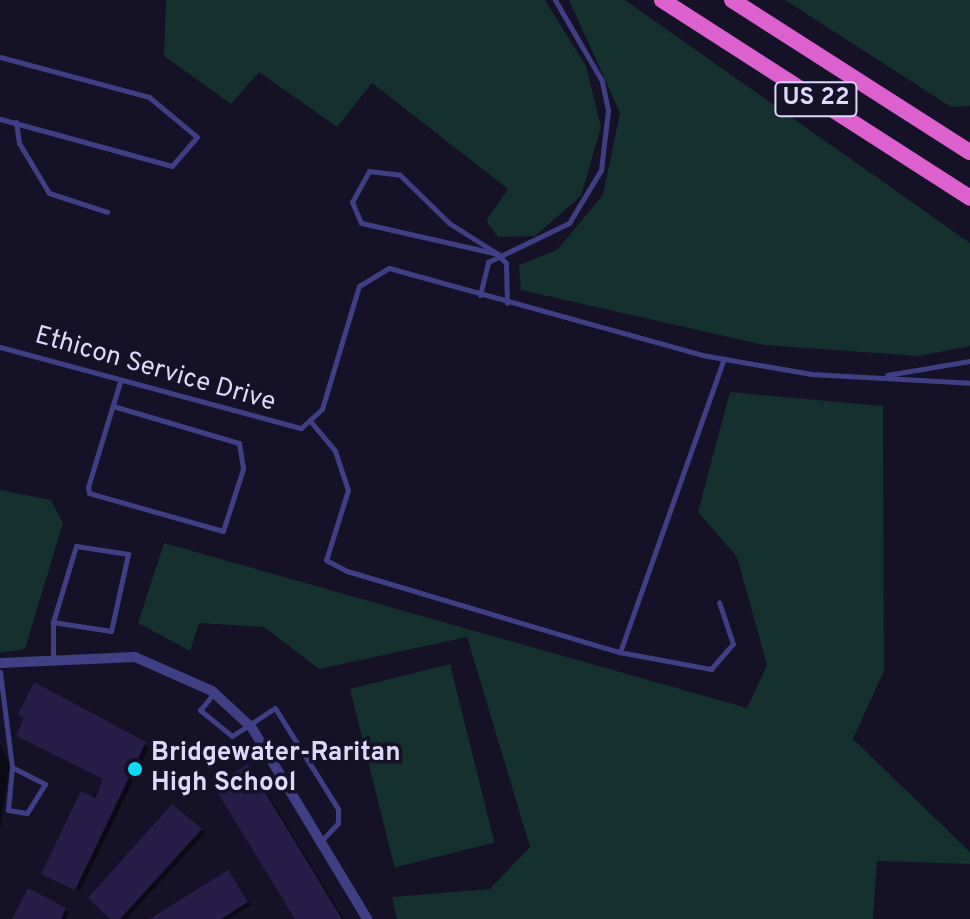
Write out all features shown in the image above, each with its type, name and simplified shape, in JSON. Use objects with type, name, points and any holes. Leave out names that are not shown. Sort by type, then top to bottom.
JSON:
[{"type":"highway","name":"US 22","points":[[662,0],[970,198]]},
{"type":"highway","name":"US 22","points":[[732,0],[970,152]]},
{"type":"street","points":[[0,663],[53,657],[135,657],[214,693],[246,722],[322,840],[367,919]]},
{"type":"lane","points":[[507,303],[506,263],[498,254],[449,223],[396,172],[375,168],[358,184],[352,202],[361,223],[498,254],[524,249],[569,223],[601,170],[608,110],[602,81],[555,0]]},
{"type":"lane","points":[[0,57],[149,97],[197,137],[172,166],[0,119]]},
{"type":"lane","points":[[16,122],[19,143],[49,193],[107,212]]},
{"type":"lane","points":[[480,295],[498,254]]},
{"type":"lane","points":[[719,602],[733,644],[711,669],[619,652],[326,560],[348,490],[335,451],[311,422],[322,409],[368,277],[389,268],[507,303],[724,359],[878,377],[970,383]]},
{"type":"lane","name":"Ethicon Service Drive","points":[[0,347],[292,429],[311,422]]},
{"type":"lane","points":[[619,652],[724,359]]},
{"type":"lane","points":[[878,377],[970,361]]},
{"type":"lane","points":[[113,406],[239,443],[243,469],[223,531],[91,494],[113,406],[120,382]]},
{"type":"lane","points":[[53,622],[111,631],[130,570],[128,554],[76,546],[53,622],[53,657]]},
{"type":"lane","points":[[0,672],[12,767],[8,810],[27,813],[45,784],[12,767]]},
{"type":"lane","points":[[214,693],[200,710],[232,736],[246,722],[275,708],[338,809],[338,823],[322,840]]},
{"type":"green space","points":[[166,0],[545,0],[586,66],[601,127],[581,196],[535,236],[498,237],[486,221],[508,189],[372,83],[337,127],[259,72],[231,104],[164,56]]},
{"type":"green space","points":[[569,0],[625,0],[970,243],[970,346],[919,356],[764,345],[521,290],[519,265],[557,250],[603,195],[620,113]]},
{"type":"green space","points":[[785,0],[970,0],[970,106],[951,107]]},
{"type":"green space","points":[[730,392],[883,406],[884,671],[853,739],[970,852],[970,864],[877,861],[873,919],[397,919],[392,897],[490,889],[530,847],[467,637],[319,669],[264,627],[199,623],[190,651],[138,623],[164,543],[747,708],[767,665],[737,557],[698,512]]},
{"type":"green space","points":[[0,490],[51,500],[63,523],[25,649],[0,653]]},
{"type":"green space","points":[[450,664],[495,843],[395,867],[350,689]]},
{"type":"building","points":[[34,682],[146,742],[75,890],[41,874],[81,791],[95,798],[103,779],[16,736],[24,718],[18,714]]},
{"type":"building","points":[[248,764],[342,919],[295,919],[213,785]]},
{"type":"building","points":[[172,804],[202,829],[120,919],[110,919],[88,898]]},
{"type":"building","points":[[228,870],[248,902],[221,919],[150,919]]},
{"type":"building","points":[[28,888],[66,908],[61,919],[12,919]]},
{"type":"place","name":"Bridgewater-Raritan High School","points":[[135,769]]}]
